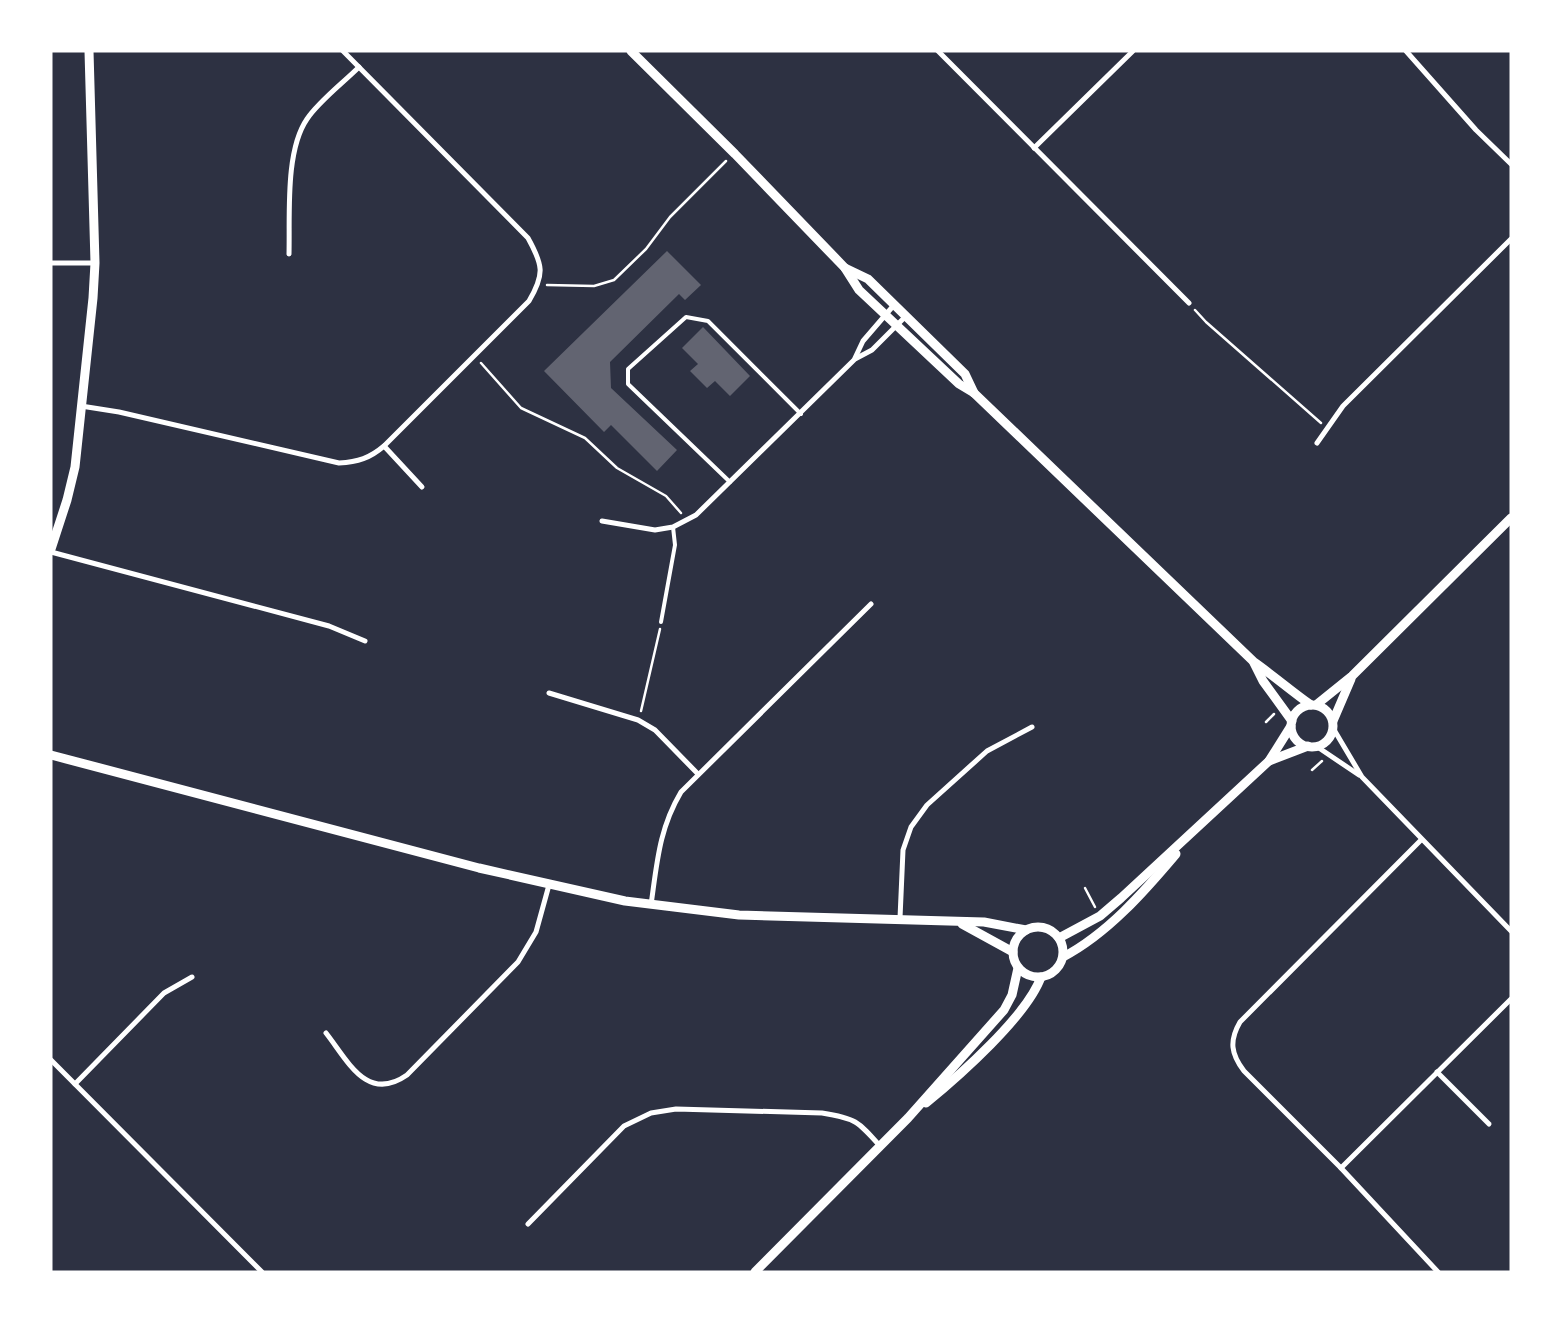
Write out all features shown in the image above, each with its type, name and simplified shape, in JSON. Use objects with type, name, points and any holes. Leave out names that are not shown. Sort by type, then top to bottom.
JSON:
[{"type":"street","points":[[89,51],[95,264],[75,467],[51,550],[330,626],[365,641]]},
{"type":"street","points":[[81,406],[119,412],[339,464],[356,462],[372,456],[384,446],[529,301],[540,283],[540,260],[528,238],[343,51]]},
{"type":"street","points":[[631,51],[735,154],[845,268],[859,290],[959,384],[974,392],[1254,662],[1273,675],[1283,686],[1327,711],[1362,777],[1511,931]]},
{"type":"street","points":[[938,51],[1189,303]]},
{"type":"street","points":[[1034,148],[1133,51]]},
{"type":"street","points":[[1406,51],[1476,130],[1511,164]]},
{"type":"street","points":[[289,254],[293,154],[297,137],[308,118],[359,67]]},
{"type":"street","points":[[1318,443],[1343,406],[1511,239]]},
{"type":"street","points":[[51,263],[95,264]]},
{"type":"street","points":[[845,268],[868,279],[965,374],[974,392]]},
{"type":"street","points":[[855,359],[863,342],[894,305]]},
{"type":"street","points":[[602,521],[655,530],[673,528],[696,515],[855,359],[872,350],[906,316]]},
{"type":"street","points":[[384,446],[422,486]]},
{"type":"street","points":[[1060,938],[1100,916],[1193,832],[1269,761],[1301,708],[1314,705],[1352,676],[1511,518]]},
{"type":"street","points":[[651,905],[660,839],[670,811],[682,792],[871,604]]},
{"type":"street","points":[[1254,662],[1263,681],[1291,723],[1296,739],[1312,746],[1362,777]]},
{"type":"street","points":[[1269,761],[1327,740],[1352,676]]},
{"type":"street","points":[[550,693],[638,720],[655,730],[698,774]]},
{"type":"street","points":[[900,918],[903,850],[911,827],[927,805],[987,750],[1032,727]]},
{"type":"street","points":[[51,755],[549,885],[651,905],[739,915],[900,918],[959,923],[984,922],[1026,930],[1041,927],[1054,932],[1060,938],[1063,944],[1063,957],[1056,971],[1042,977],[1033,977],[1018,968]]},
{"type":"street","points":[[1063,957],[1081,948],[1108,926],[1161,872],[1193,832]]},
{"type":"street","points":[[1421,840],[1240,1022],[1234,1032],[1232,1044],[1234,1058],[1244,1071],[1342,1168],[1438,1272]]},
{"type":"street","points":[[326,1032],[357,1073],[369,1082],[382,1086],[396,1083],[407,1076],[518,962],[536,932],[549,885]]},
{"type":"street","points":[[959,923],[1013,952]]},
{"type":"street","points":[[755,1272],[908,1118],[1004,1010],[1012,996],[1018,968],[1013,952],[1017,939],[1026,930]]},
{"type":"street","points":[[75,1084],[164,992],[192,977]]},
{"type":"street","points":[[908,1118],[947,1087],[1021,1012],[1038,987],[1042,977]]},
{"type":"street","points":[[1342,1168],[1511,999]]},
{"type":"street","points":[[51,1060],[262,1272]]},
{"type":"street","points":[[1437,1072],[1489,1124]]},
{"type":"street","points":[[528,1224],[624,1126],[651,1112],[676,1109],[822,1113],[844,1116],[859,1122],[880,1146]]},
{"type":"lane","points":[[730,482],[628,384],[628,369],[686,317],[700,318],[708,321],[801,414]]},
{"type":"lane","points":[[661,622],[675,545],[673,528]]},
{"type":"path","points":[[540,283],[555,286],[594,286],[614,280],[646,249],[670,217],[735,154]]},
{"type":"path","points":[[1189,303],[1206,322],[1328,428]]},
{"type":"path","points":[[474,356],[521,408],[585,438],[617,468],[666,496],[686,521]]},
{"type":"path","points":[[638,720],[661,622]]},
{"type":"building","points":[[667,251],[701,285],[685,300],[679,294],[610,362],[611,388],[677,450],[657,471],[611,425],[604,432],[544,371]]},
{"type":"building","points":[[703,327],[750,376],[730,396],[715,381],[707,388],[690,371],[698,364],[682,348]]}]
